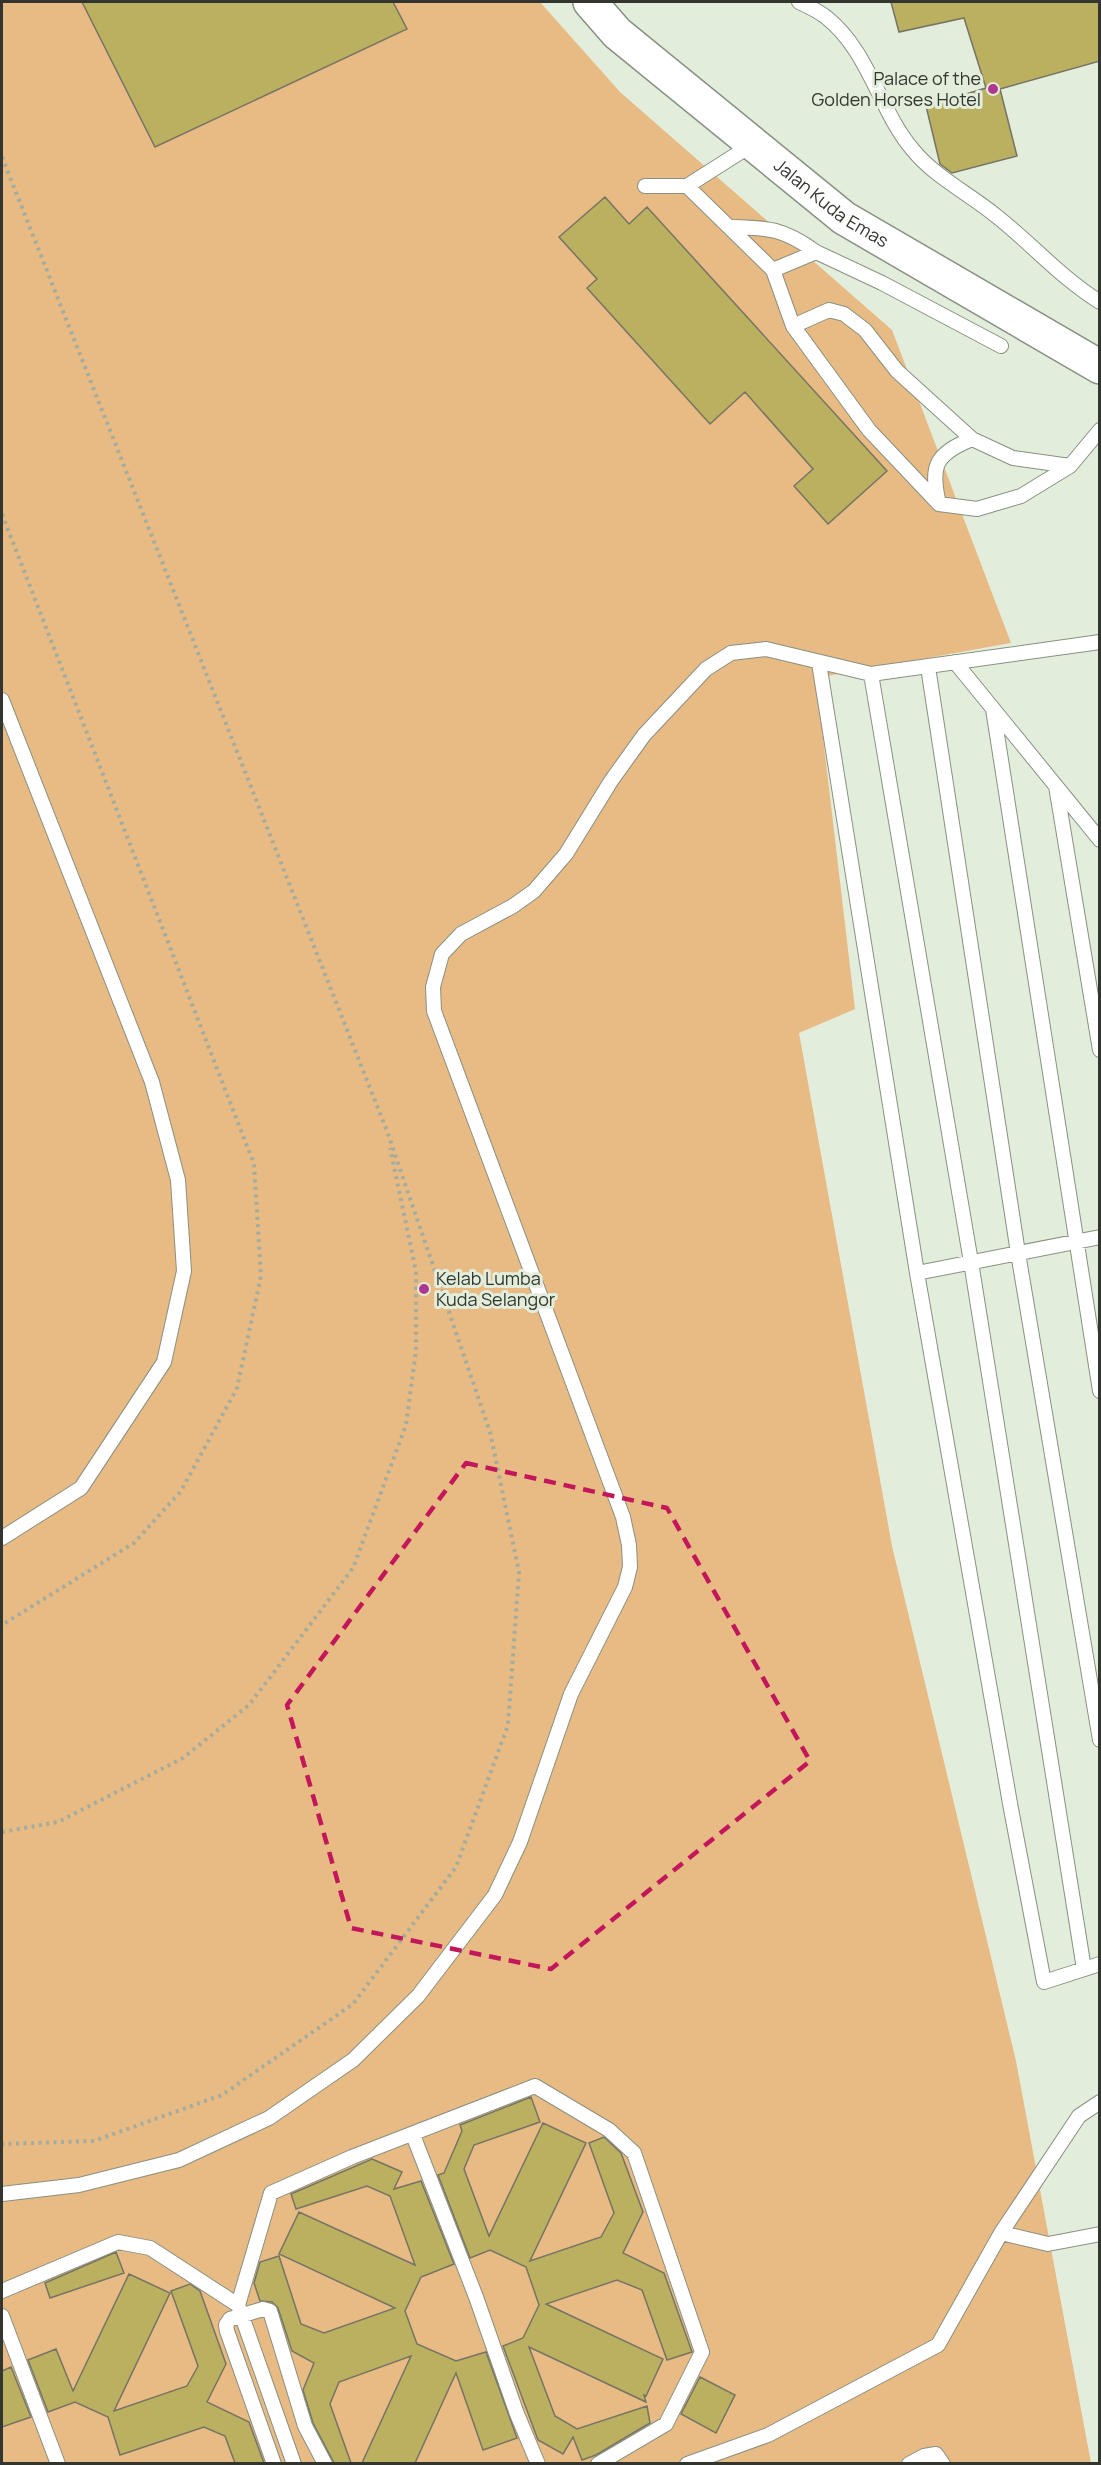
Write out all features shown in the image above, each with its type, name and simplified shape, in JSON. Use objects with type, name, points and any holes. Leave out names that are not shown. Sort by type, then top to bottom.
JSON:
[{"type":"street","name":"Jalan Kuda Emas","points":[[590,2],[617,33],[844,218],[1100,367]]},
{"type":"lane","points":[[799,2],[825,16],[839,29],[853,48],[912,149],[930,167],[996,215],[1082,291],[1100,302]]},
{"type":"lane","points":[[645,186],[687,186],[753,144]]},
{"type":"lane","points":[[687,186],[773,270],[793,326],[868,430],[939,504],[977,509],[1021,496],[1070,465],[1100,430]]},
{"type":"lane","points":[[730,228],[768,228],[795,237],[816,252],[882,283],[1000,346]]},
{"type":"lane","points":[[773,270],[816,252]]},
{"type":"lane","points":[[1082,291],[1100,291]]},
{"type":"lane","points":[[793,326],[829,310],[844,314],[865,330],[897,371],[972,439],[1013,458],[1070,465]]},
{"type":"lane","points":[[939,504],[934,484],[936,465],[952,447],[972,439]]},
{"type":"lane","points":[[2,2194],[78,2186],[179,2160],[269,2118],[353,2060],[410,2004],[495,1895],[520,1842],[571,1694],[625,1587],[630,1567],[629,1545],[613,1490],[434,1011],[433,987],[442,954],[461,934],[513,906],[534,891],[566,854],[611,781],[644,735],[706,669],[731,653],[766,649],[871,674],[1100,642]]},
{"type":"lane","points":[[956,662],[1100,840]]},
{"type":"lane","points":[[819,663],[917,1273],[1011,1809],[1044,1983],[1100,1964]]},
{"type":"lane","points":[[928,667],[1018,1253],[1100,1740]]},
{"type":"lane","points":[[871,674],[970,1262],[1084,1970]]},
{"type":"lane","points":[[2,700],[152,1082],[178,1180],[184,1271],[164,1362],[81,1488],[2,1538]]},
{"type":"lane","points":[[993,709],[1100,1391]]},
{"type":"lane","points":[[1056,786],[1100,1050]]},
{"type":"lane","points":[[917,1273],[1100,1237]]},
{"type":"lane","points":[[274,2463],[226,2325],[239,2310],[271,2193],[352,2157],[535,2086],[609,2130],[634,2153],[702,2352],[666,2424],[598,2463]]},
{"type":"lane","points":[[687,2463],[768,2435],[938,2345],[1001,2233],[1079,2116],[1100,2102]]},
{"type":"lane","points":[[413,2134],[476,2296],[517,2414],[538,2463]]},
{"type":"lane","points":[[1001,2233],[1048,2244],[1100,2234]]},
{"type":"lane","points":[[2,2291],[118,2242],[150,2248],[239,2310],[294,2463]]},
{"type":"lane","points":[[239,2310],[270,2311],[304,2426],[325,2463]]},
{"type":"lane","points":[[2,2316],[58,2463]]},
{"type":"lane","points":[[909,2463],[932,2454],[936,2454],[943,2463]]},
{"type":"path","points":[[2,157],[387,1131],[490,1432],[519,1572],[508,1725],[456,1867],[353,2004],[222,2095],[94,2141],[2,2144]]},
{"type":"path","points":[[2,1832],[58,1822],[183,1758],[249,1705],[353,1568],[406,1425],[416,1350],[416,1271],[387,1131]]},
{"type":"highlighted area","points":[[466,1463],[667,1508],[810,1761],[551,1969],[351,1928],[287,1705]]},
{"type":"shaded area","name":"Kelab Lumba Kuda Selangor","points":[[2,2],[540,2],[620,92],[892,330],[1011,643],[816,678],[855,1009],[799,1033],[892,1546],[1016,2061],[1091,2463],[2,2463]]},
{"type":"building","points":[[82,2],[393,2],[407,29],[155,147]]},
{"type":"building","name":"Palace of the Golden Horses Hotel","points":[[891,2],[1100,2],[1100,61],[1000,89],[1017,156],[952,173],[940,164],[926,106],[986,88],[964,18],[899,32]]},
{"type":"building","points":[[605,197],[629,224],[647,207],[887,471],[828,524],[794,486],[813,469],[745,392],[710,424],[587,288],[597,279],[559,237]]},
{"type":"building","points":[[531,2097],[540,2122],[474,2145],[464,2169],[489,2236],[543,2123],[586,2143],[530,2261],[601,2237],[614,2213],[589,2143],[604,2137],[621,2153],[643,2212],[623,2253],[664,2273],[692,2352],[667,2360],[642,2290],[617,2280],[546,2304],[663,2359],[646,2396],[644,2395],[646,2402],[529,2347],[555,2416],[577,2429],[647,2406],[650,2423],[596,2455],[582,2460],[573,2437],[563,2454],[538,2440],[503,2346],[523,2338],[539,2305],[526,2267],[490,2250],[470,2258],[438,2175],[444,2173],[462,2131],[460,2125]]},
{"type":"building","points":[[372,2159],[402,2172],[394,2189],[421,2181],[454,2264],[421,2277],[405,2311],[417,2344],[456,2361],[486,2352],[517,2438],[483,2450],[456,2373],[415,2463],[362,2463],[411,2356],[339,2382],[330,2404],[351,2463],[334,2463],[313,2423],[303,2390],[314,2363],[292,2351],[278,2308],[272,2302],[260,2301],[254,2283],[260,2262],[279,2256],[301,2324],[324,2333],[395,2308],[279,2254],[299,2212],[415,2265],[390,2196],[367,2186],[296,2209],[291,2194]]},
{"type":"building","points":[[116,2252],[124,2273],[50,2298],[45,2283]]},
{"type":"building","points":[[129,2274],[170,2293],[114,2411],[187,2386],[198,2366],[171,2291],[190,2284],[200,2291],[226,2364],[207,2402],[249,2422],[264,2463],[235,2463],[225,2436],[204,2427],[120,2455],[108,2417],[75,2402],[48,2412],[28,2360],[56,2349],[73,2391]]},
{"type":"building","points":[[11,2367],[31,2417],[2,2427],[2,2371]]},
{"type":"building","points":[[700,2377],[735,2395],[716,2433],[681,2414]]},
{"type":"place","name":"Palace of the Golden Horses Hotel","points":[[993,89]]},
{"type":"place","name":"Kelab Lumba Kuda Selangor","points":[[424,1289]]}]
